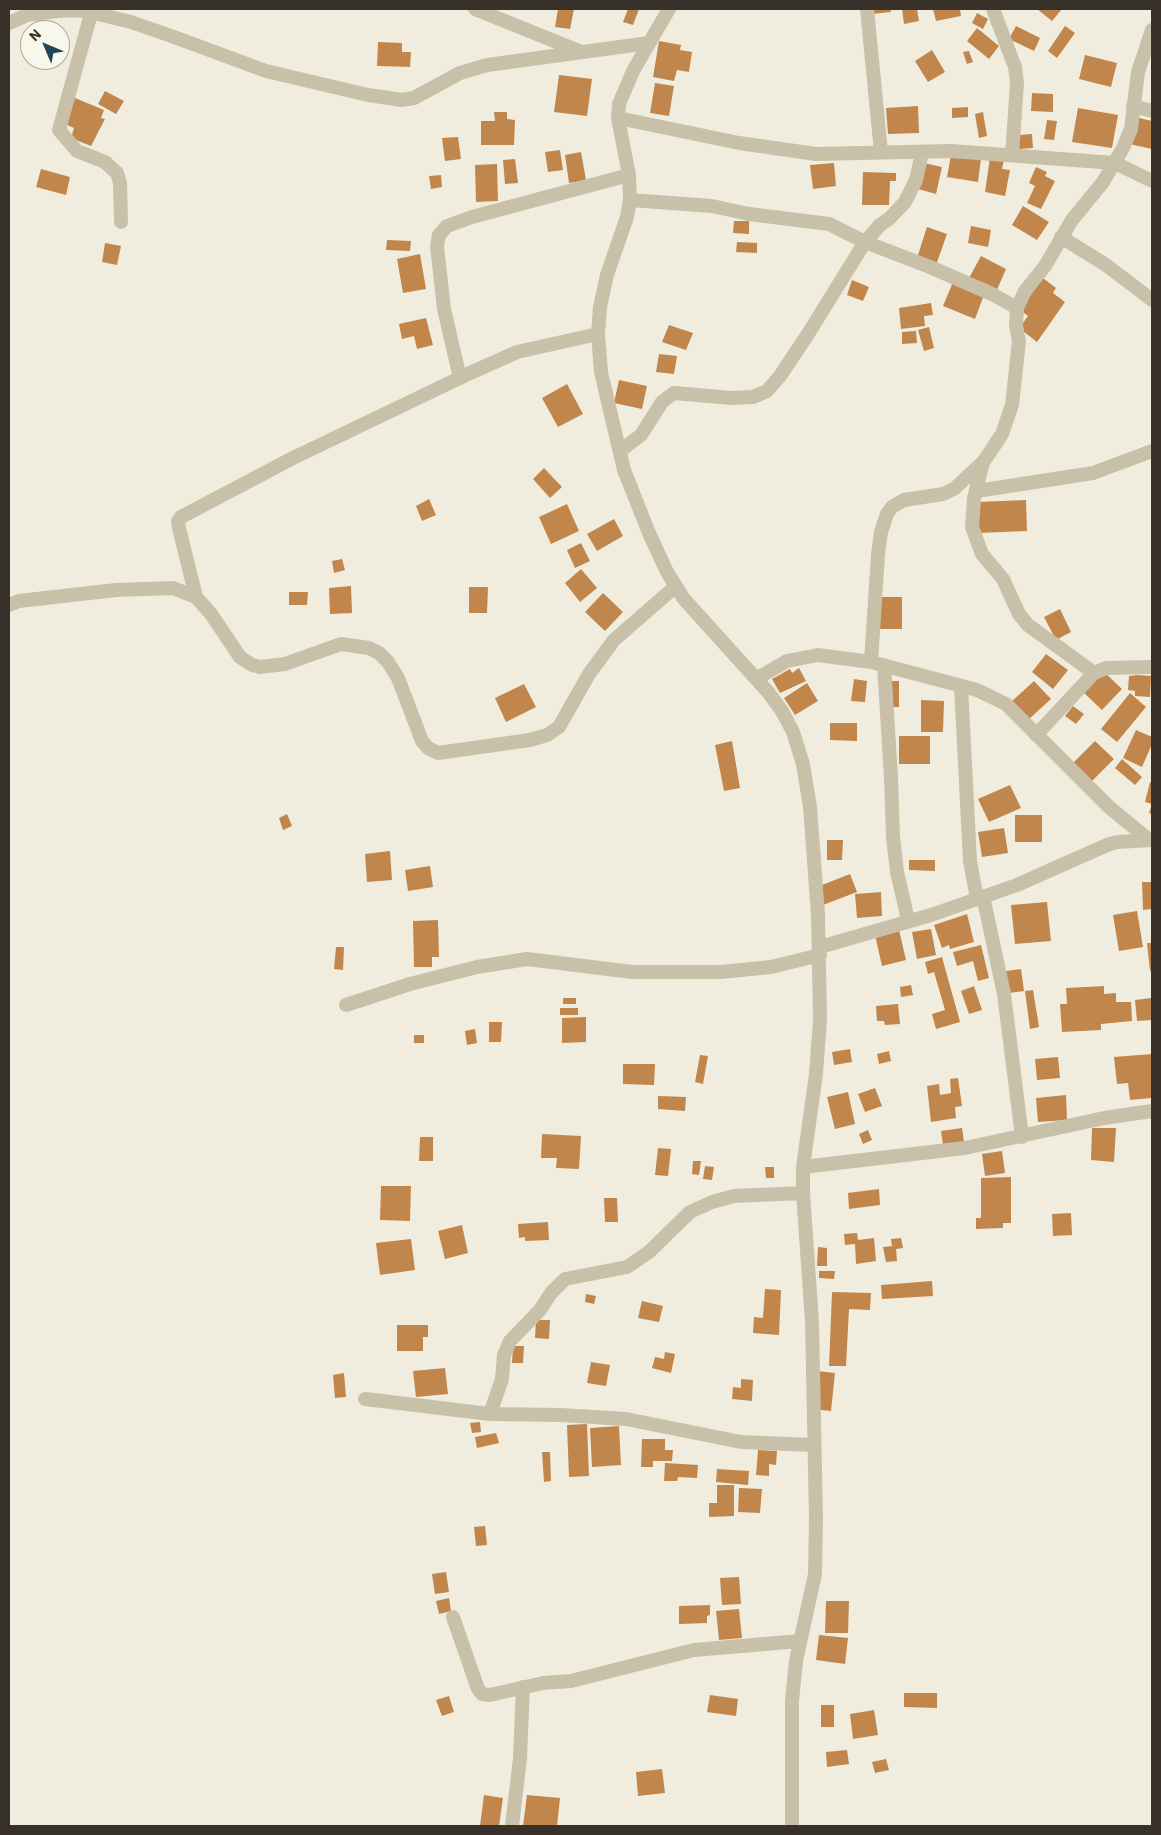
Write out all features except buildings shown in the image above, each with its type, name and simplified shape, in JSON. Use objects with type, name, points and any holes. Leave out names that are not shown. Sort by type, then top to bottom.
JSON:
[{"type":"street","points":[[475,9],[581,52]]},
{"type":"street","points":[[669,9],[625,87],[619,104],[618,118],[630,175],[630,200],[627,217],[607,276],[600,308],[598,334],[601,372],[624,470],[647,527],[676,586],[711,631],[756,679],[782,711],[793,732],[803,764],[810,807],[820,951],[820,1018],[817,1065],[803,1168],[803,1194],[812,1322],[813,1445],[816,1518],[815,1574],[800,1640],[792,1701],[792,1826]]},
{"type":"street","points":[[867,9],[881,152]]},
{"type":"street","points":[[993,9],[1015,67],[1017,83],[1012,155]]},
{"type":"street","points":[[92,10],[59,130],[77,151],[105,162],[117,173],[120,183],[120,222]]},
{"type":"street","points":[[9,23],[29,12],[92,10],[98,14],[131,22],[266,71],[359,93],[402,100],[414,98],[428,92],[472,68],[581,52],[620,49],[649,43]]},
{"type":"street","points":[[908,920],[893,837],[892,777],[877,663],[878,554],[881,532],[887,514],[892,507],[904,500],[943,494],[954,488],[984,462],[1002,434],[1012,405],[1019,341],[1016,326],[1017,308],[1024,291],[1045,266],[1061,237],[1115,163],[1130,129],[1138,72],[1152,30]]},
{"type":"street","points":[[1133,106],[1152,111]]},
{"type":"street","points":[[618,118],[739,143],[816,154],[950,151],[1115,163],[1152,181]]},
{"type":"street","points":[[620,451],[641,434],[662,402],[674,393],[739,398],[759,396],[767,390],[780,376],[865,242],[905,202],[916,180],[922,152]]},
{"type":"street","points":[[460,378],[444,309],[437,246],[439,235],[447,226],[472,217],[630,175]]},
{"type":"street","points":[[630,200],[712,206],[749,214],[829,224],[865,242],[992,294],[1017,308]]},
{"type":"street","points":[[1061,237],[1106,264],[1152,300]]},
{"type":"street","points":[[196,598],[179,528],[178,521],[182,517],[293,458],[517,352],[598,334]]},
{"type":"street","points":[[978,491],[1093,473],[1152,451]]},
{"type":"street","points":[[984,462],[978,491],[974,498],[972,527],[982,554],[1003,579],[1019,614],[1028,625],[1094,673]]},
{"type":"street","points":[[9,605],[19,601],[134,588],[173,588],[196,598],[211,614],[240,657],[252,665],[260,667],[285,664],[341,644],[360,645],[379,652],[388,662],[398,678],[410,716],[422,741],[428,748],[438,753],[530,740],[547,735],[559,727],[589,674],[614,640],[676,586]]},
{"type":"street","points":[[756,679],[787,661],[818,655],[877,663],[977,690],[1006,704],[1109,807],[1151,840]]},
{"type":"street","points":[[1036,735],[1094,673],[1106,668],[1152,667]]},
{"type":"street","points":[[961,686],[970,861],[1004,994],[1022,1137]]},
{"type":"street","points":[[346,1005],[410,984],[477,967],[527,959],[632,972],[712,973],[771,967],[1018,885],[1107,845],[1117,842],[1151,840]]},
{"type":"street","points":[[803,1168],[965,1148],[1104,1118],[1152,1111]]},
{"type":"street","points":[[490,1414],[502,1379],[504,1355],[510,1341],[540,1310],[551,1293],[565,1279],[627,1268],[649,1252],[690,1212],[712,1202],[734,1196],[803,1194]]},
{"type":"street","points":[[365,1399],[490,1414],[561,1415],[626,1420],[741,1442],[813,1445]]},
{"type":"street","points":[[453,1617],[473,1678],[482,1694],[490,1695],[543,1683],[572,1681],[694,1650],[800,1640]]},
{"type":"street","points":[[512,1826],[520,1758],[523,1687]]}]
